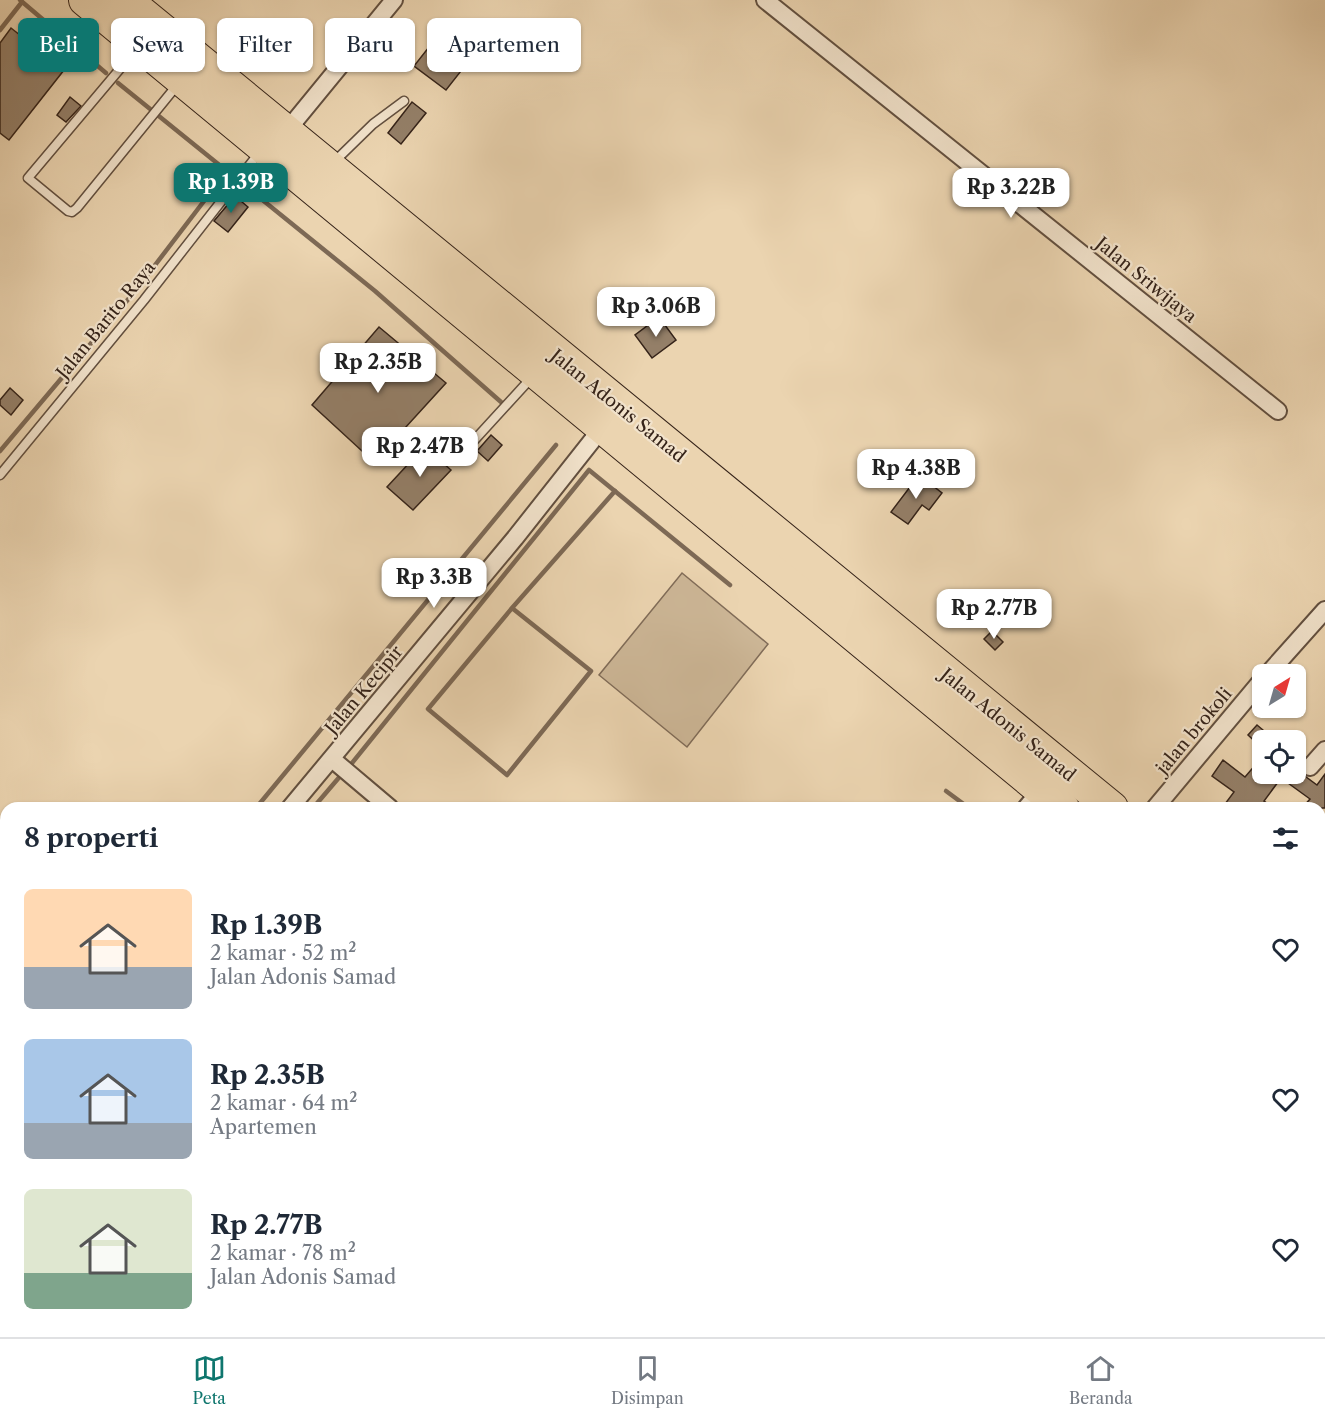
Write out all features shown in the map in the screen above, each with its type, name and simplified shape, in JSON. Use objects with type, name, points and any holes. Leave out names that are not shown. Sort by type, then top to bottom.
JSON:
[{"type":"highway","points":[[85,0],[117,18]]},
{"type":"highway","name":"Jalan Adonis Samad","points":[[126,0],[137,18]]},
{"type":"highway","points":[[173,72],[180,82],[273,141],[535,374],[602,428],[872,632],[1043,802]]},
{"type":"highway","name":"Jalan Adonis Samad","points":[[191,72],[273,141],[328,168],[872,632],[1104,802]]},
{"type":"street","points":[[273,141],[394,0]]},
{"type":"street","name":"Jalan Sriwijaya","points":[[765,0],[1278,411]]},
{"type":"street","name":"Jalan Kecipir","points":[[296,802],[337,763],[602,428]]},
{"type":"street","points":[[1277,664],[1325,610]]},
{"type":"street","name":"jalan brokoli","points":[[1160,802],[1252,692]]},
{"type":"street","points":[[1310,767],[1325,750]]},
{"type":"street","points":[[337,763],[383,802]]},
{"type":"lane","points":[[117,72],[28,180],[68,211],[72,212],[180,82]]},
{"type":"lane","points":[[328,168],[373,124],[404,100]]},
{"type":"lane","name":"Jalan Barito Raya","points":[[0,475],[144,300],[237,179],[273,141]]},
{"type":"lane","points":[[458,458],[535,374]]},
{"type":"shaded area","points":[[682,573],[768,644],[687,747],[599,675]]},
{"type":"building","points":[[11,28],[18,34],[18,72],[62,72],[9,140],[0,133],[0,43]]},
{"type":"building","points":[[427,50],[427,72],[460,72],[446,90],[415,65]]},
{"type":"building","points":[[70,97],[81,106],[66,122],[57,115]]},
{"type":"building","points":[[412,102],[426,113],[401,144],[388,133]]},
{"type":"building","points":[[235,196],[248,207],[228,232],[214,221]]},
{"type":"building","points":[[659,317],[676,340],[652,358],[635,335]]},
{"type":"building","points":[[379,327],[446,383],[374,462],[312,405]]},
{"type":"building","points":[[10,388],[23,400],[11,415],[0,405],[0,400]]},
{"type":"building","points":[[491,435],[502,445],[488,461],[477,451]]},
{"type":"building","points":[[424,447],[433,454],[436,450],[447,459],[443,463],[451,470],[413,510],[387,487]]},
{"type":"building","points":[[919,475],[942,493],[929,510],[922,505],[908,524],[891,512]]},
{"type":"building","points":[[992,631],[1003,642],[995,650],[984,639]]},
{"type":"building","points":[[1257,725],[1263,730],[1252,730]]},
{"type":"building","points":[[1223,760],[1245,777],[1252,769],[1252,784],[1277,784],[1265,802],[1226,802],[1234,792],[1212,776]]},
{"type":"building","points":[[1325,774],[1325,802],[1307,802],[1310,799],[1289,784],[1306,784],[1306,777],[1317,785]]},
{"type":"waterway","points":[[20,0],[106,73]]},
{"type":"waterway","points":[[0,30],[22,2]]},
{"type":"waterway","points":[[118,83],[375,291],[501,402]]},
{"type":"waterway","points":[[0,451],[136,290],[227,171]]},
{"type":"waterway","points":[[261,802],[556,445]]},
{"type":"waterway","points":[[348,768],[589,470],[730,585]]},
{"type":"waterway","points":[[512,608],[591,671],[507,775],[428,709],[512,608],[615,491]]},
{"type":"waterway","points":[[318,802],[342,774]]},
{"type":"waterway","points":[[946,791],[961,802]]}]
